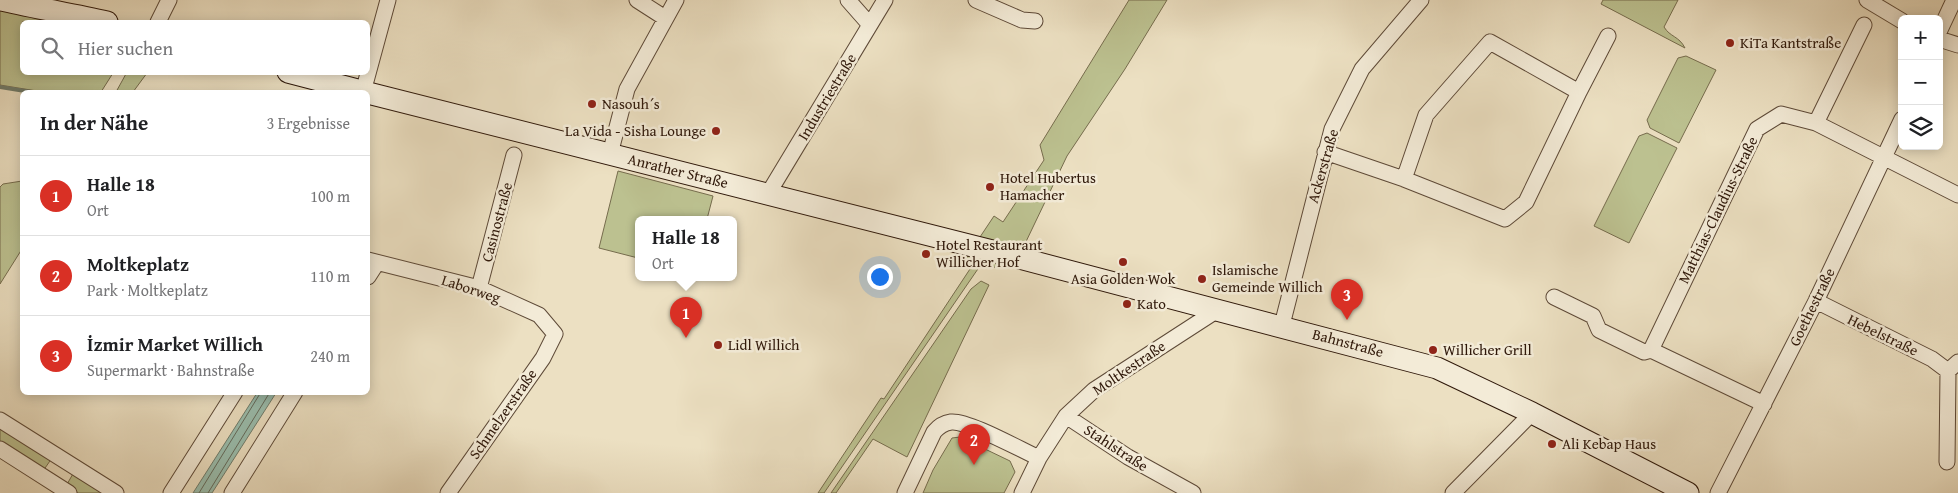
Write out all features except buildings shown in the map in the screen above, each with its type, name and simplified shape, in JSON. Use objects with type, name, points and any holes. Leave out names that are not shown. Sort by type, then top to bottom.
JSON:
[{"type":"street","points":[[0,0],[44,10],[62,11],[99,20]]},
{"type":"street","points":[[159,20],[169,0]]},
{"type":"street","points":[[370,73],[388,0]]},
{"type":"street","points":[[637,0],[665,18]]},
{"type":"street","points":[[610,154],[627,89],[676,0]]},
{"type":"street","points":[[848,0],[870,25]]},
{"type":"street","name":"Industriestraße","points":[[768,194],[885,0]]},
{"type":"street","points":[[976,0],[1022,20],[1035,21]]},
{"type":"street","name":"Ackerstraße","points":[[1282,325],[1332,128],[1362,69],[1421,0]]},
{"type":"street","points":[[1867,0],[1898,19]]},
{"type":"street","points":[[1943,23],[1954,0]]},
{"type":"street","points":[[44,10],[66,20]]},
{"type":"street","points":[[1816,124],[1864,25]]},
{"type":"street","points":[[1325,152],[1404,179],[1505,219],[1526,202],[1608,36]]},
{"type":"street","points":[[1943,39],[1958,45]]},
{"type":"street","points":[[1404,179],[1426,115],[1490,42],[1579,92]]},
{"type":"street","name":"Anrather Straße","points":[[299,75],[354,90]]},
{"type":"street","points":[[366,90],[369,75]]},
{"type":"street","name":"Anrather Straße","points":[[370,94],[988,249]]},
{"type":"street","name":"Matthias-Claudius-Straße","points":[[1651,350],[1757,129],[1780,114],[1816,124],[1884,158]]},
{"type":"street","name":"Goethestraße","points":[[1718,493],[1816,301],[1898,128]]},
{"type":"street","name":"Casinostraße","points":[[479,288],[514,155]]},
{"type":"street","points":[[1884,158],[1958,195]]},
{"type":"street","name":"Bahnstraße","points":[[988,249],[1282,325],[1437,368],[1532,413],[1688,493]]},
{"type":"street","name":"Laborweg","points":[[372,262],[479,288],[539,315],[555,334]]},
{"type":"street","points":[[1554,297],[1593,316],[1600,330],[1644,352],[1651,350],[1764,404]]},
{"type":"street","name":"Hebelstraße","points":[[1816,301],[1932,359],[1953,367],[1946,462]]},
{"type":"street","name":"Moltkestraße","points":[[1022,493],[1039,458],[1066,416],[1094,390],[1219,309]]},
{"type":"street","name":"Schmelzerstraße","points":[[448,493],[543,358],[555,334]]},
{"type":"street","points":[[171,493],[233,395]]},
{"type":"street","points":[[232,493],[293,395]]},
{"type":"street","points":[[1453,493],[1532,413]]},
{"type":"street","name":"Stahlstraße","points":[[1066,416],[1128,457],[1193,493]]},
{"type":"street","points":[[0,420],[116,493]]},
{"type":"street","points":[[905,493],[934,432],[948,422],[965,424],[1039,458]]},
{"type":"street","points":[[0,449],[69,493]]},
{"type":"shaded area","points":[[1129,0],[1167,0],[1125,69],[1067,156],[1022,250],[978,240],[994,216],[1003,222],[1044,160],[1040,145]]},
{"type":"shaded area","points":[[1603,0],[1678,0],[1664,27],[1685,48],[1601,4]]},
{"type":"shaded area","points":[[0,6],[53,20],[20,20],[20,75],[112,75],[102,90],[31,90],[0,85]]},
{"type":"shaded area","points":[[1686,56],[1716,70],[1679,143],[1650,128],[1647,120],[1678,58]]},
{"type":"shaded area","points":[[125,75],[146,75],[134,90],[117,90]]},
{"type":"shaded area","points":[[1647,133],[1677,148],[1629,243],[1594,226],[1639,136]]},
{"type":"shaded area","points":[[618,171],[713,196],[708,216],[635,216],[635,257],[599,248]]},
{"type":"shaded area","points":[[20,181],[20,252],[0,284],[0,187],[3,184]]},
{"type":"shaded area","points":[[968,255],[1001,260],[997,268],[982,263],[824,493],[818,493],[881,398],[884,399],[970,269],[962,264]]},
{"type":"shaded area","points":[[981,281],[989,285],[907,457],[873,439],[836,493],[831,493],[971,289]]},
{"type":"shaded area","points":[[0,426],[52,458],[43,471],[0,444]]},
{"type":"shaded area","points":[[960,437],[1010,461],[1015,472],[1004,493],[923,493],[933,470],[952,438]]},
{"type":"shaded area","points":[[74,472],[107,493],[78,493],[66,486]]},
{"type":"water","points":[[256,395],[275,395],[212,493],[193,493]]},
{"type":"waterway","points":[[0,87],[20,90]]},
{"type":"place","name":"KiTa Kantstraße","points":[[1730,43]]},
{"type":"place","name":"Nasouh´s","points":[[592,104]]},
{"type":"place","name":"La Vida - Sisha Lounge","points":[[716,131]]},
{"type":"place","name":"Hotel Hubertus Hamacher","points":[[990,187]]},
{"type":"place","name":"Hotel Restaurant Willicher Hof","points":[[926,254]]},
{"type":"place","name":"Asia Golden Wok","points":[[1123,262]]},
{"type":"place","name":"Islamische Gemeinde Willich","points":[[1202,279]]},
{"type":"place","name":"Kato","points":[[1127,304]]},
{"type":"place","name":"İzmir Market Willich","points":[[1347,320]]},
{"type":"place","name":"Halle 18","points":[[686,338]]},
{"type":"place","name":"Lidl Willich","points":[[718,345]]},
{"type":"place","name":"Willicher Grill","points":[[1433,350]]},
{"type":"place","name":"Ali Kebap Haus","points":[[1552,444]]},
{"type":"place","name":"Moltkeplatz","points":[[974,465]]}]
